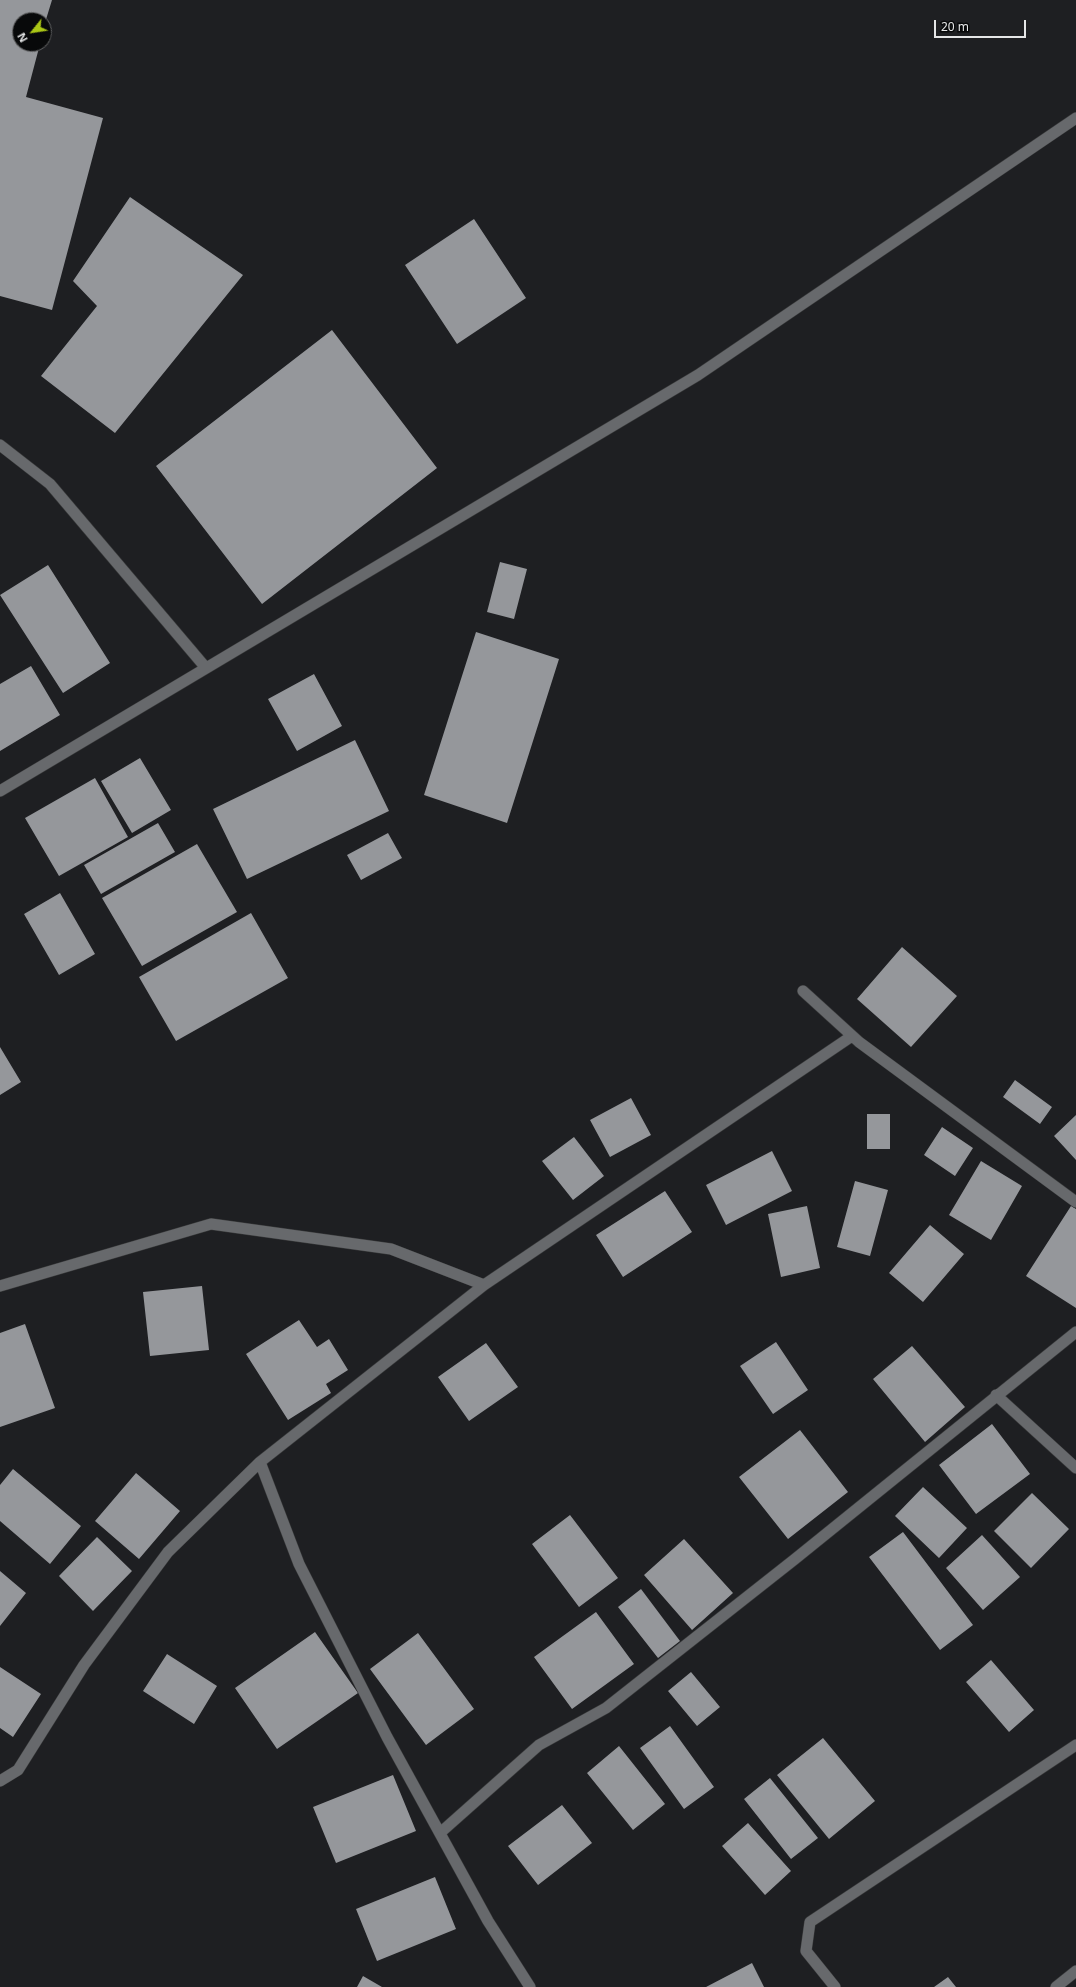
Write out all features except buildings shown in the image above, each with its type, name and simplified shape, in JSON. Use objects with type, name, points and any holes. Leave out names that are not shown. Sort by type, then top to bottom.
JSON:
[{"type":"street","points":[[0,791],[698,375],[1076,118]]},
{"type":"street","points":[[0,445],[50,484],[206,668]]},
{"type":"street","points":[[803,991],[852,1036],[1076,1202]]},
{"type":"street","points":[[0,1781],[18,1770],[84,1665],[168,1552],[260,1462],[484,1285],[852,1036]]},
{"type":"street","points":[[0,1286],[211,1224],[391,1249],[484,1285]]},
{"type":"street","points":[[440,1833],[539,1745],[606,1708],[795,1559],[996,1395],[1076,1332]]},
{"type":"street","points":[[996,1395],[1076,1468]]},
{"type":"street","points":[[260,1462],[299,1564],[387,1737],[524,1984]]},
{"type":"street","points":[[835,1987],[806,1951],[810,1922],[1076,1745]]},
{"type":"street","points":[[1056,1987],[1076,1972]]}]
